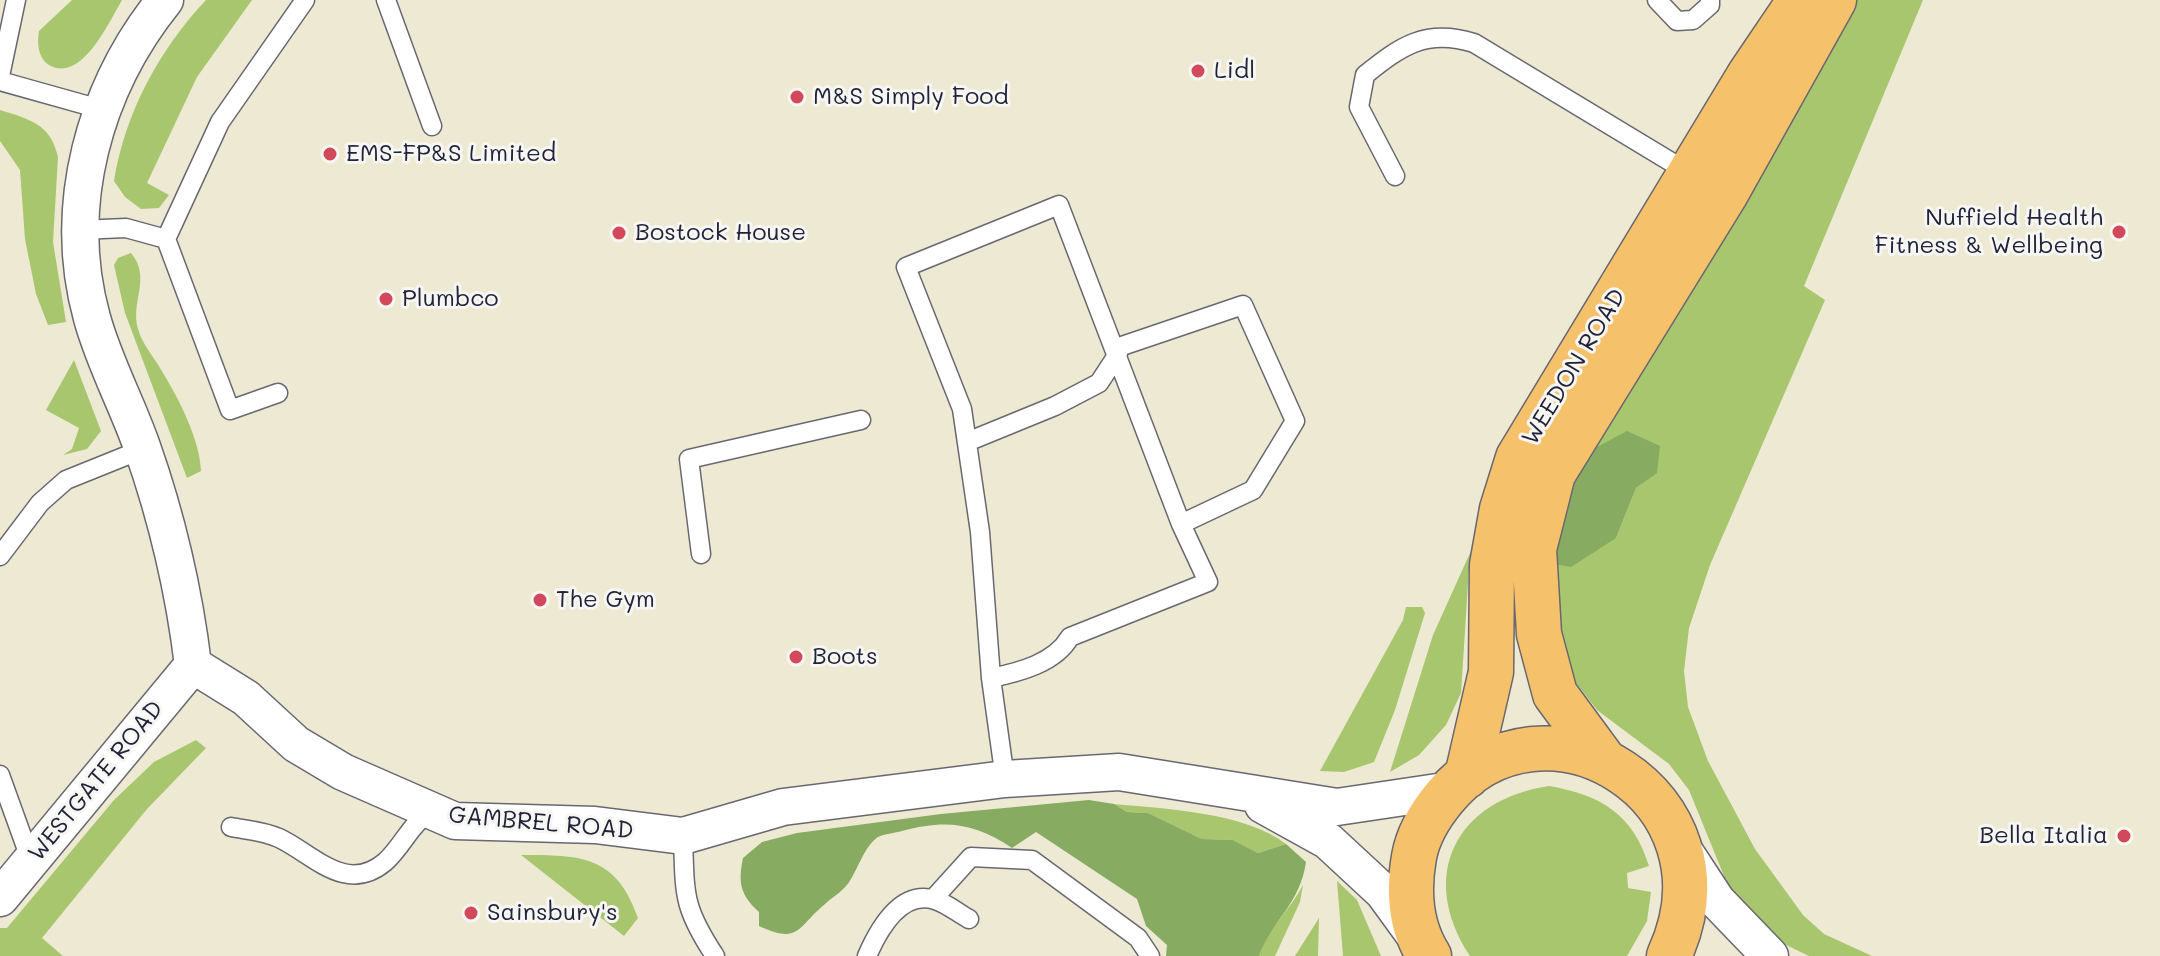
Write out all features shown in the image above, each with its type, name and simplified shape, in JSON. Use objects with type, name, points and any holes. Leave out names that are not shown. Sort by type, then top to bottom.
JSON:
[{"type":"main road","name":"WEEDON ROAD","points":[[1605,762],[1555,694],[1539,634],[1534,549],[1553,474],[1708,185],[1750,74],[1800,0]]},
{"type":"main road","name":"WEEDON ROAD","points":[[1459,783],[1491,672],[1492,565],[1502,509],[1518,458],[1834,0]]},
{"type":"main road","points":[[1425,950],[1412,913],[1410,879],[1416,846],[1430,816],[1459,783],[1492,761],[1520,752],[1549,749],[1578,753],[1605,762],[1630,776],[1651,794],[1667,817],[1679,843],[1686,872],[1686,902],[1680,932],[1669,956]]},
{"type":"street","points":[[165,0],[139,32],[100,109],[86,162],[79,230],[92,317],[143,449],[184,594],[193,665]]},
{"type":"street","name":"GAMBREL ROAD","points":[[193,665],[246,698],[296,744],[343,772],[455,821],[595,825],[683,836],[783,807],[1005,779],[1119,772],[1244,795],[1337,807],[1459,783]]},
{"type":"street","name":"WESTGATE ROAD","points":[[0,898],[193,665]]},
{"type":"street","name":"GAMBREL ROAD","points":[[1244,795],[1328,841],[1383,892],[1425,950]]},
{"type":"street","points":[[1679,843],[1717,901],[1770,956]]},
{"type":"lane","points":[[16,0],[0,79],[100,109]]},
{"type":"lane","points":[[278,393],[230,410],[166,239],[220,122],[305,0]]},
{"type":"lane","points":[[386,0],[432,126]]},
{"type":"lane","points":[[1657,0],[1677,21],[1693,20],[1710,5],[1710,0]]},
{"type":"lane","points":[[1395,176],[1359,107],[1365,75],[1397,50],[1417,41],[1450,36],[1474,43],[1708,185]]},
{"type":"lane","points":[[991,678],[1020,672],[1062,651],[1070,637],[1208,582],[1181,524],[1059,205],[906,267],[962,409],[980,532],[991,678],[1005,779]]},
{"type":"lane","points":[[79,230],[126,228],[166,239]]},
{"type":"lane","points":[[968,450],[1099,383],[1117,351],[1243,305],[1295,421],[1253,490],[1181,524]]},
{"type":"lane","points":[[701,554],[689,459],[861,420]]},
{"type":"lane","points":[[0,556],[40,503],[66,480],[143,449]]},
{"type":"lane","points":[[0,775],[31,861]]},
{"type":"lane","points":[[231,827],[280,838],[322,866],[354,875],[387,861],[415,822],[430,811]]},
{"type":"lane","points":[[683,836],[685,902],[697,929],[715,956]]},
{"type":"lane","points":[[933,899],[971,857],[1032,860],[1138,938],[1150,956]]},
{"type":"lane","points":[[867,956],[880,927],[905,903],[933,899],[969,919]]},
{"type":"green space","points":[[72,0],[122,0],[83,58],[73,66],[61,68],[49,65],[40,54],[39,31]]},
{"type":"green space","points":[[206,0],[252,0],[197,77],[147,183],[169,195],[159,208],[141,209],[125,197],[114,181],[126,131],[159,61]]},
{"type":"green space","points":[[1841,0],[1923,0],[1804,286],[1825,300],[1710,565],[1689,628],[1684,671],[1688,707],[1708,761],[1755,849],[1803,915],[1824,934],[1872,956],[1809,956],[1784,944],[1748,917],[1726,881],[1689,790],[1669,764],[1597,710],[1573,679],[1543,563],[1616,538],[1636,488],[1657,472],[1571,461]]},
{"type":"green space","points":[[0,110],[37,124],[55,146],[58,157],[53,242],[66,322],[48,325],[36,294],[25,239],[20,170],[0,141]]},
{"type":"green space","points":[[131,253],[140,271],[136,309],[138,329],[182,407],[197,446],[201,471],[187,478],[125,313],[114,265],[118,258]]},
{"type":"green space","points":[[74,360],[101,431],[87,449],[63,455],[72,449],[79,428],[46,410]]},
{"type":"green space","points":[[1627,431],[1660,446],[1657,473],[1636,488],[1616,538],[1571,567],[1543,562],[1571,461]]},
{"type":"green space","points":[[1470,553],[1461,693],[1446,725],[1419,755],[1390,772],[1433,635]]},
{"type":"green space","points":[[1406,607],[1422,607],[1425,613],[1395,710],[1374,762],[1344,772],[1320,771],[1403,620]]},
{"type":"green space","points":[[196,740],[206,748],[147,809],[42,938],[63,956],[0,956],[0,928],[7,928],[114,800],[154,762]]},
{"type":"green space","points":[[1549,786],[1599,802],[1624,820],[1634,833],[1649,866],[1627,873],[1628,888],[1651,892],[1647,921],[1627,956],[1470,956],[1454,926],[1447,897],[1447,870],[1455,846],[1469,825],[1490,807],[1517,794]]},
{"type":"green space","points":[[1089,800],[1114,804],[1127,812],[1148,813],[1202,839],[1233,840],[1258,853],[1286,844],[1306,862],[1298,889],[1259,956],[1166,956],[1167,945],[1146,926],[1137,899],[1036,832],[1012,848],[985,833],[960,826],[933,825],[880,836],[869,846],[845,887],[803,926],[791,933],[783,934],[759,926],[759,912],[742,888],[743,858],[762,842],[797,833],[941,814]]},
{"type":"green space","points":[[1114,804],[1180,810],[1227,819],[1269,833],[1286,844],[1258,853],[1233,840],[1202,839],[1148,813],[1127,812]]},
{"type":"green space","points":[[521,855],[579,858],[607,870],[629,897],[638,918],[624,936]]},
{"type":"green space","points":[[1337,881],[1357,900],[1381,956],[1343,956]]},
{"type":"green space","points":[[1303,885],[1300,902],[1275,956],[1259,956],[1268,937]]},
{"type":"green space","points":[[1319,918],[1318,956],[1295,956]]},
{"type":"place","name":"Lidl","points":[[1198,71]]},
{"type":"place","name":"M&S Simply Food","points":[[797,97]]},
{"type":"place","name":"EMS-FP&S Limited","points":[[330,154]]},
{"type":"place","name":"Nuffield Health Fitness & Wellbeing","points":[[2119,232]]},
{"type":"place","name":"Bostock House","points":[[619,233]]},
{"type":"place","name":"Plumbco","points":[[386,299]]},
{"type":"place","name":"The Gym","points":[[540,600]]},
{"type":"place","name":"Boots","points":[[796,657]]},
{"type":"place","name":"Bella Italia","points":[[2124,836]]},
{"type":"place","name":"Sainsbury's","points":[[471,913]]}]
